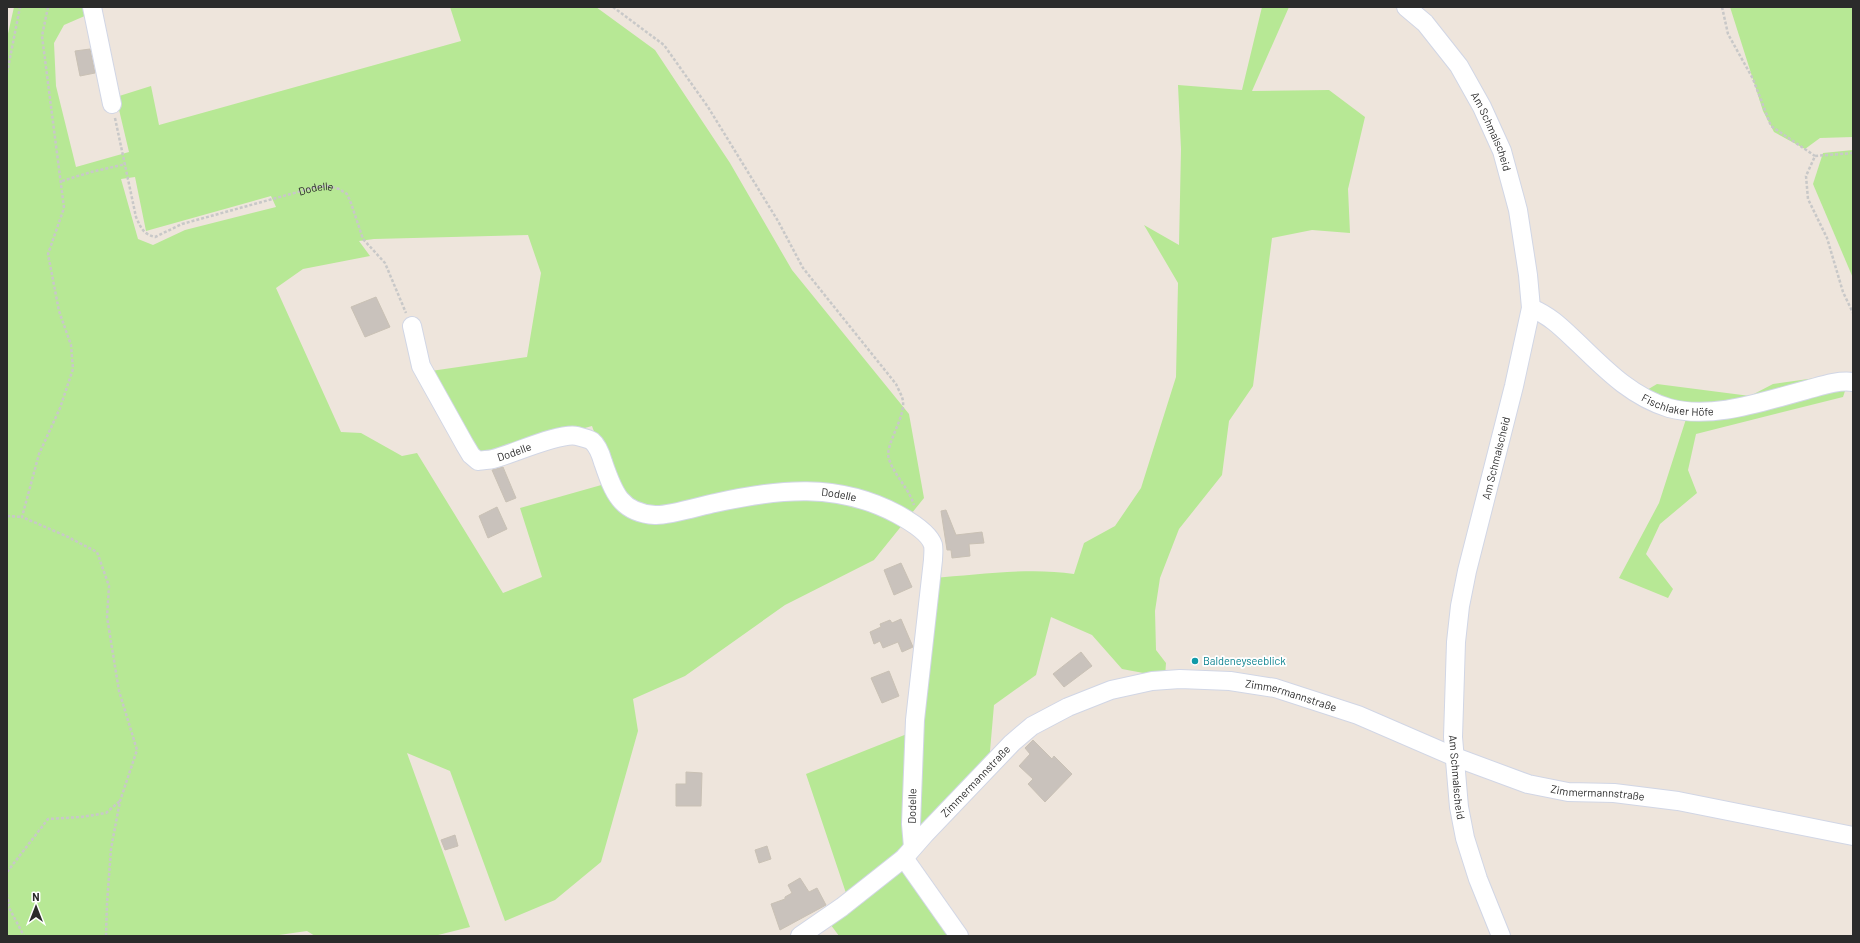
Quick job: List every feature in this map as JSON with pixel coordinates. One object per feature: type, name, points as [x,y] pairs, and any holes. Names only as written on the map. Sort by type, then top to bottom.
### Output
[{"type":"street","points":[[92,7],[112,104]]},
{"type":"street","name":"Am Schmalscheid","points":[[1406,7],[1425,23],[1459,66],[1482,107],[1502,151],[1518,210],[1528,275],[1531,308],[1513,393],[1467,571],[1460,606],[1456,642],[1453,737],[1459,807],[1465,838],[1478,879],[1501,936]]},
{"type":"street","name":"Fischlaker Höfe","points":[[1531,308],[1552,318],[1606,370],[1632,392],[1651,402],[1670,408],[1693,412],[1712,412],[1757,403],[1834,382],[1853,382]]},
{"type":"street","name":"Dodelle","points":[[412,326],[421,366],[465,445],[471,455],[478,461],[492,460],[561,437],[576,436],[592,441],[600,452],[612,488],[622,503],[637,512],[656,515],[743,497],[794,491],[820,491],[846,494],[890,510],[909,520],[921,530],[932,545],[932,560],[916,720],[909,852]]},
{"type":"street","name":"Zimmermannstraße","points":[[800,936],[842,907],[909,852],[1012,743],[1032,726],[1068,707],[1111,690],[1152,681],[1180,679],[1230,681],[1275,688],[1358,715],[1455,758],[1528,784],[1568,792],[1614,793],[1678,801],[1853,836]]},
{"type":"street","points":[[909,852],[959,936]]},
{"type":"path","points":[[7,72],[20,7]]},
{"type":"path","points":[[22,517],[39,454],[60,408],[73,369],[71,345],[59,311],[48,254],[64,208],[62,182],[42,36],[48,7]]},
{"type":"path","points":[[613,7],[664,45],[708,107],[778,221],[803,268],[896,384],[903,399],[903,414],[888,451],[888,459],[911,494],[921,530]]},
{"type":"path","points":[[1722,7],[1728,34],[1753,79],[1771,126],[1815,156],[1853,153]]},
{"type":"path","name":"Dodelle","points":[[112,104],[126,164],[136,217],[141,229],[147,235],[155,237],[182,224],[316,187],[328,186],[339,189],[346,194],[351,203],[363,239],[385,263],[412,326]]},
{"type":"path","points":[[1815,156],[1806,176],[1808,199],[1827,238],[1844,292],[1853,313]]},
{"type":"path","points":[[62,182],[92,172],[126,164]]},
{"type":"path","points":[[7,516],[22,517],[66,536],[97,552],[109,586],[107,617],[110,639],[120,691],[137,750],[120,800],[112,849],[107,903],[106,936]]},
{"type":"path","points":[[7,872],[48,819],[81,817],[106,813],[120,800]]},
{"type":"path","points":[[7,894],[9,908]]},
{"type":"path","points":[[7,904],[24,936]]},
{"type":"green space","points":[[14,7],[87,7],[87,15],[64,25],[54,43],[56,86],[76,167],[129,152],[116,97],[151,86],[159,125],[461,41],[450,7],[596,7],[655,50],[730,163],[792,270],[909,414],[924,498],[874,560],[785,605],[685,676],[633,699],[638,731],[601,862],[555,900],[505,921],[450,771],[407,753],[470,927],[434,936],[315,936],[307,931],[272,936],[7,936],[7,38]],"holes":[[[135,177],[146,231],[271,196],[276,207],[185,230],[153,245],[138,239],[121,179]],[[528,235],[541,273],[527,357],[431,371],[478,450],[489,454],[592,426],[612,482],[520,508],[542,577],[503,593],[417,453],[402,456],[361,433],[341,432],[276,288],[303,269],[370,256],[359,241],[374,239]]]},
{"type":"green space","points":[[1262,7],[1289,7],[1252,91],[1329,90],[1365,117],[1348,189],[1350,233],[1312,230],[1272,238],[1253,386],[1229,421],[1222,475],[1179,529],[1160,578],[1155,611],[1156,650],[1166,663],[1165,677],[1122,669],[1092,635],[1051,617],[1036,675],[994,705],[990,751],[995,759],[848,899],[806,774],[912,732],[932,578],[1021,571],[1074,574],[1084,543],[1115,526],[1141,488],[1176,377],[1178,283],[1144,225],[1179,245],[1181,149],[1178,85],[1242,90]]},
{"type":"green space","points":[[1730,7],[1853,7],[1853,137],[1820,138],[1805,149],[1774,132],[1763,111]]},
{"type":"green space","points":[[1853,150],[1853,278],[1813,184],[1823,153]]},
{"type":"green space","points":[[1851,373],[1843,397],[1696,434],[1688,470],[1697,493],[1660,524],[1646,554],[1673,589],[1668,598],[1619,578],[1659,503],[1686,419],[1671,417],[1630,400],[1657,384],[1750,396],[1773,384]]},
{"type":"green space","points":[[905,862],[957,936],[839,936],[828,921]]},
{"type":"building","points":[[90,49],[95,73],[80,76],[75,51]]},
{"type":"building","points":[[376,297],[390,327],[365,337],[351,307]]},
{"type":"building","points":[[503,467],[516,498],[506,502],[492,470]]},
{"type":"building","points":[[497,507],[507,529],[488,538],[479,516]]},
{"type":"building","points":[[946,510],[956,535],[982,532],[984,543],[969,544],[970,556],[952,558],[951,550],[947,550],[941,511]]},
{"type":"building","points":[[901,563],[912,587],[894,595],[884,570]]},
{"type":"building","points":[[901,619],[913,647],[902,652],[898,642],[883,648],[880,641],[874,644],[870,632],[881,627],[880,624],[890,620],[892,623]]},
{"type":"building","points":[[1081,652],[1092,666],[1064,687],[1053,674]]},
{"type":"building","points":[[889,671],[899,696],[882,703],[871,678]]},
{"type":"building","points":[[1033,740],[1052,759],[1054,756],[1072,774],[1045,802],[1028,784],[1033,779],[1019,766],[1030,754],[1025,748]]},
{"type":"building","points":[[686,772],[702,773],[701,806],[676,806],[676,784],[686,784]]},
{"type":"building","points":[[455,835],[458,846],[445,850],[441,840]]},
{"type":"building","points":[[767,846],[771,859],[759,863],[755,850]]},
{"type":"building","points":[[800,878],[809,892],[817,888],[826,905],[780,930],[771,904],[785,899],[785,897],[792,893],[788,885]]},
{"type":"place","name":"Baldeneyseeblick","points":[[1195,661]]}]
